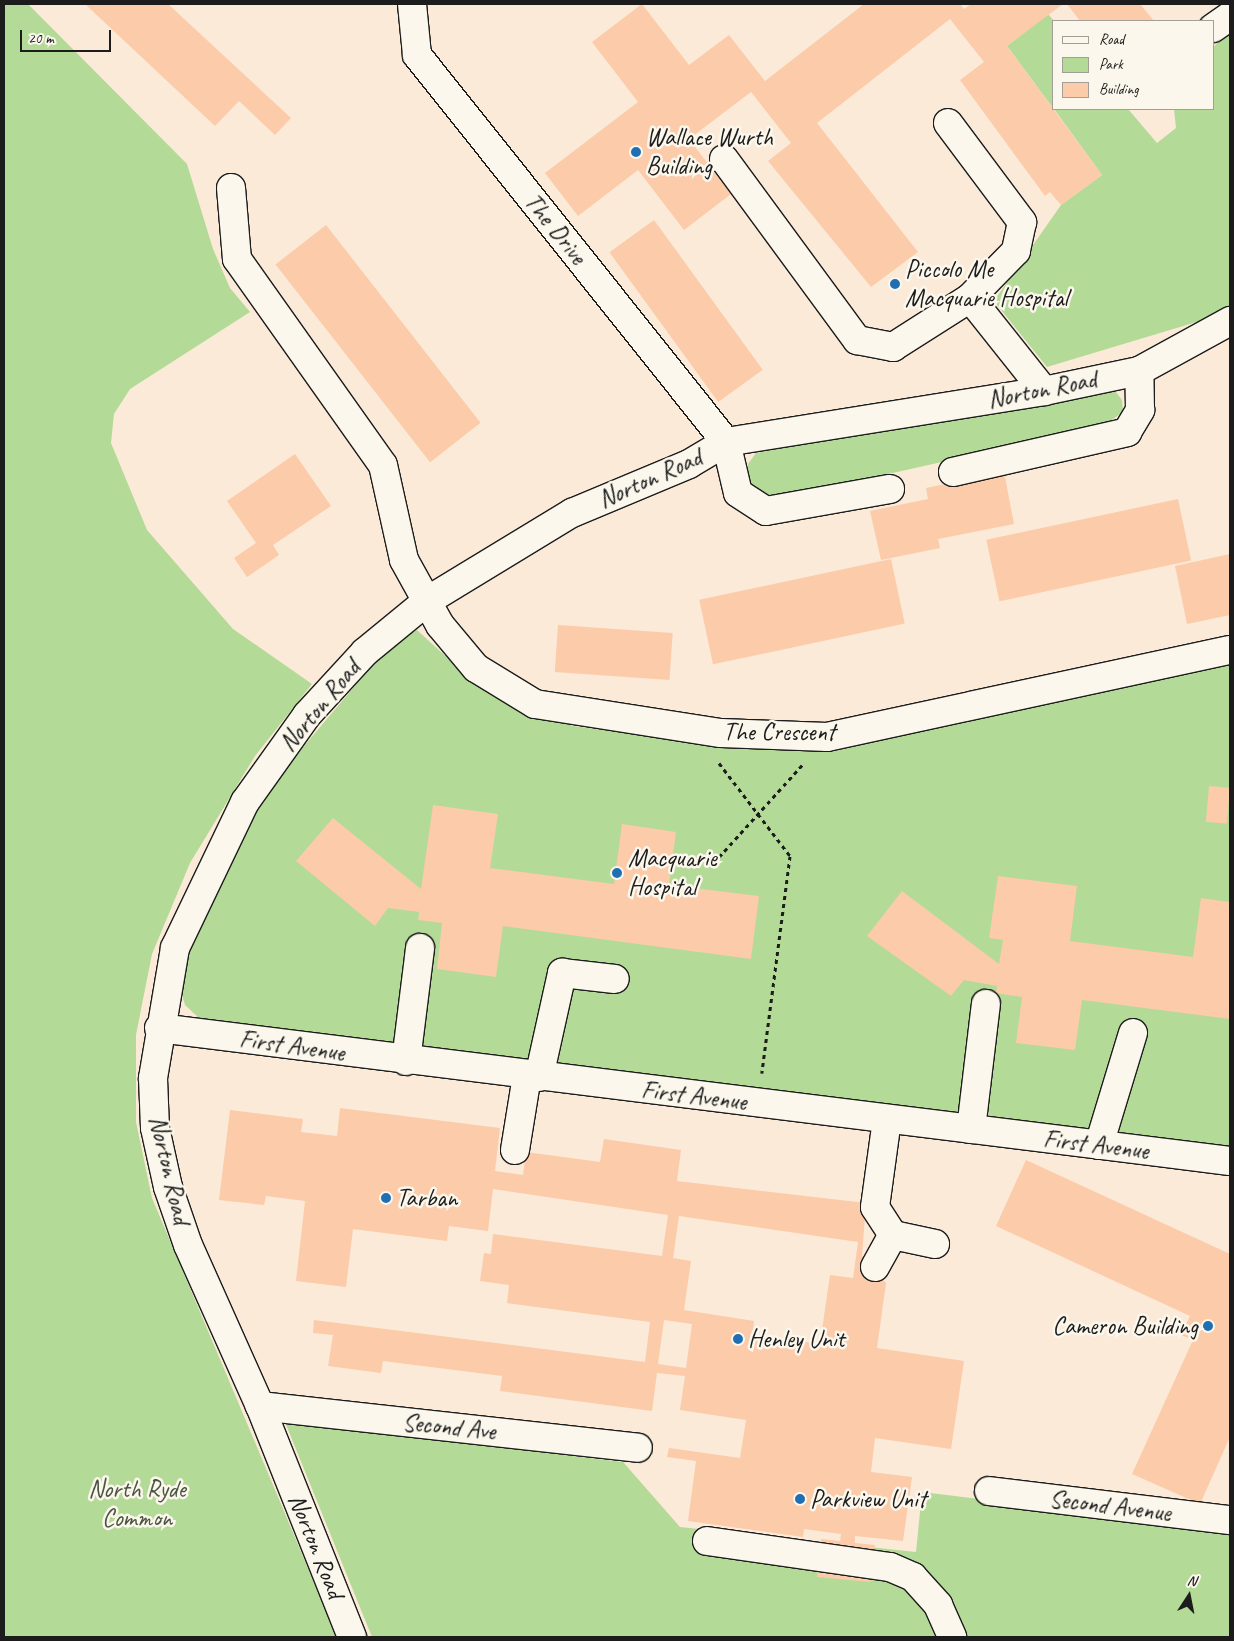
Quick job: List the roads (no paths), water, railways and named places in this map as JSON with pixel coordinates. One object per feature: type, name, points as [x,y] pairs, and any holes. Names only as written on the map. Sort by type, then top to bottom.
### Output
[{"type":"lane","name":"The Drive","points":[[412,4],[417,55],[726,442]]},
{"type":"lane","points":[[1214,27],[1230,16]]},
{"type":"lane","points":[[724,159],[857,340],[893,347],[970,298],[1016,251],[1022,222],[948,123]]},
{"type":"lane","name":"The Crescent","points":[[231,188],[237,259],[383,465],[404,560],[456,648],[514,694],[558,711],[693,729],[827,737],[1230,650]]},
{"type":"lane","points":[[970,298],[1044,391]]},
{"type":"lane","name":"Norton Road","points":[[352,1637],[260,1406],[188,1245],[168,1188],[155,1128],[153,1078],[159,1028],[175,948],[245,802],[307,715],[365,652],[427,601],[572,513],[689,464],[726,442],[1044,391],[1139,371],[1230,321]]},
{"type":"lane","points":[[954,472],[1127,432],[1140,410],[1139,371]]},
{"type":"lane","points":[[726,442],[738,493],[766,511],[890,489]]},
{"type":"lane","points":[[406,1061],[420,948]]},
{"type":"lane","points":[[515,1150],[533,1076],[562,974],[615,979]]},
{"type":"lane","points":[[971,1130],[986,1004]]},
{"type":"lane","name":"First Avenue","points":[[159,1028],[406,1061],[1230,1161]]},
{"type":"lane","points":[[1099,1145],[1133,1033]]},
{"type":"lane","points":[[887,1119],[875,1207],[893,1235],[935,1244]]},
{"type":"lane","points":[[874,1267],[893,1235]]},
{"type":"lane","name":"Second Ave","points":[[260,1406],[638,1448]]},
{"type":"lane","name":"Second Avenue","points":[[989,1491],[1230,1520]]},
{"type":"lane","points":[[707,1541],[890,1567],[913,1577],[932,1598],[952,1637]]},
{"type":"place","name":"Wallace Wurth Building","points":[[636,152]]},
{"type":"place","name":"Piccolo Me Macquarie Hospital","points":[[895,284]]},
{"type":"place","name":"Macquarie Hospital","points":[[617,873]]},
{"type":"place","name":"Tarban","points":[[386,1198]]},
{"type":"place","name":"Cameron Building","points":[[1208,1326]]},
{"type":"place","name":"Henley Unit","points":[[738,1339]]},
{"type":"place","name":"Parkview Unit","points":[[800,1499]]},
{"type":"park label","name":"North Ryde Common","points":[[137,1504]]}]
